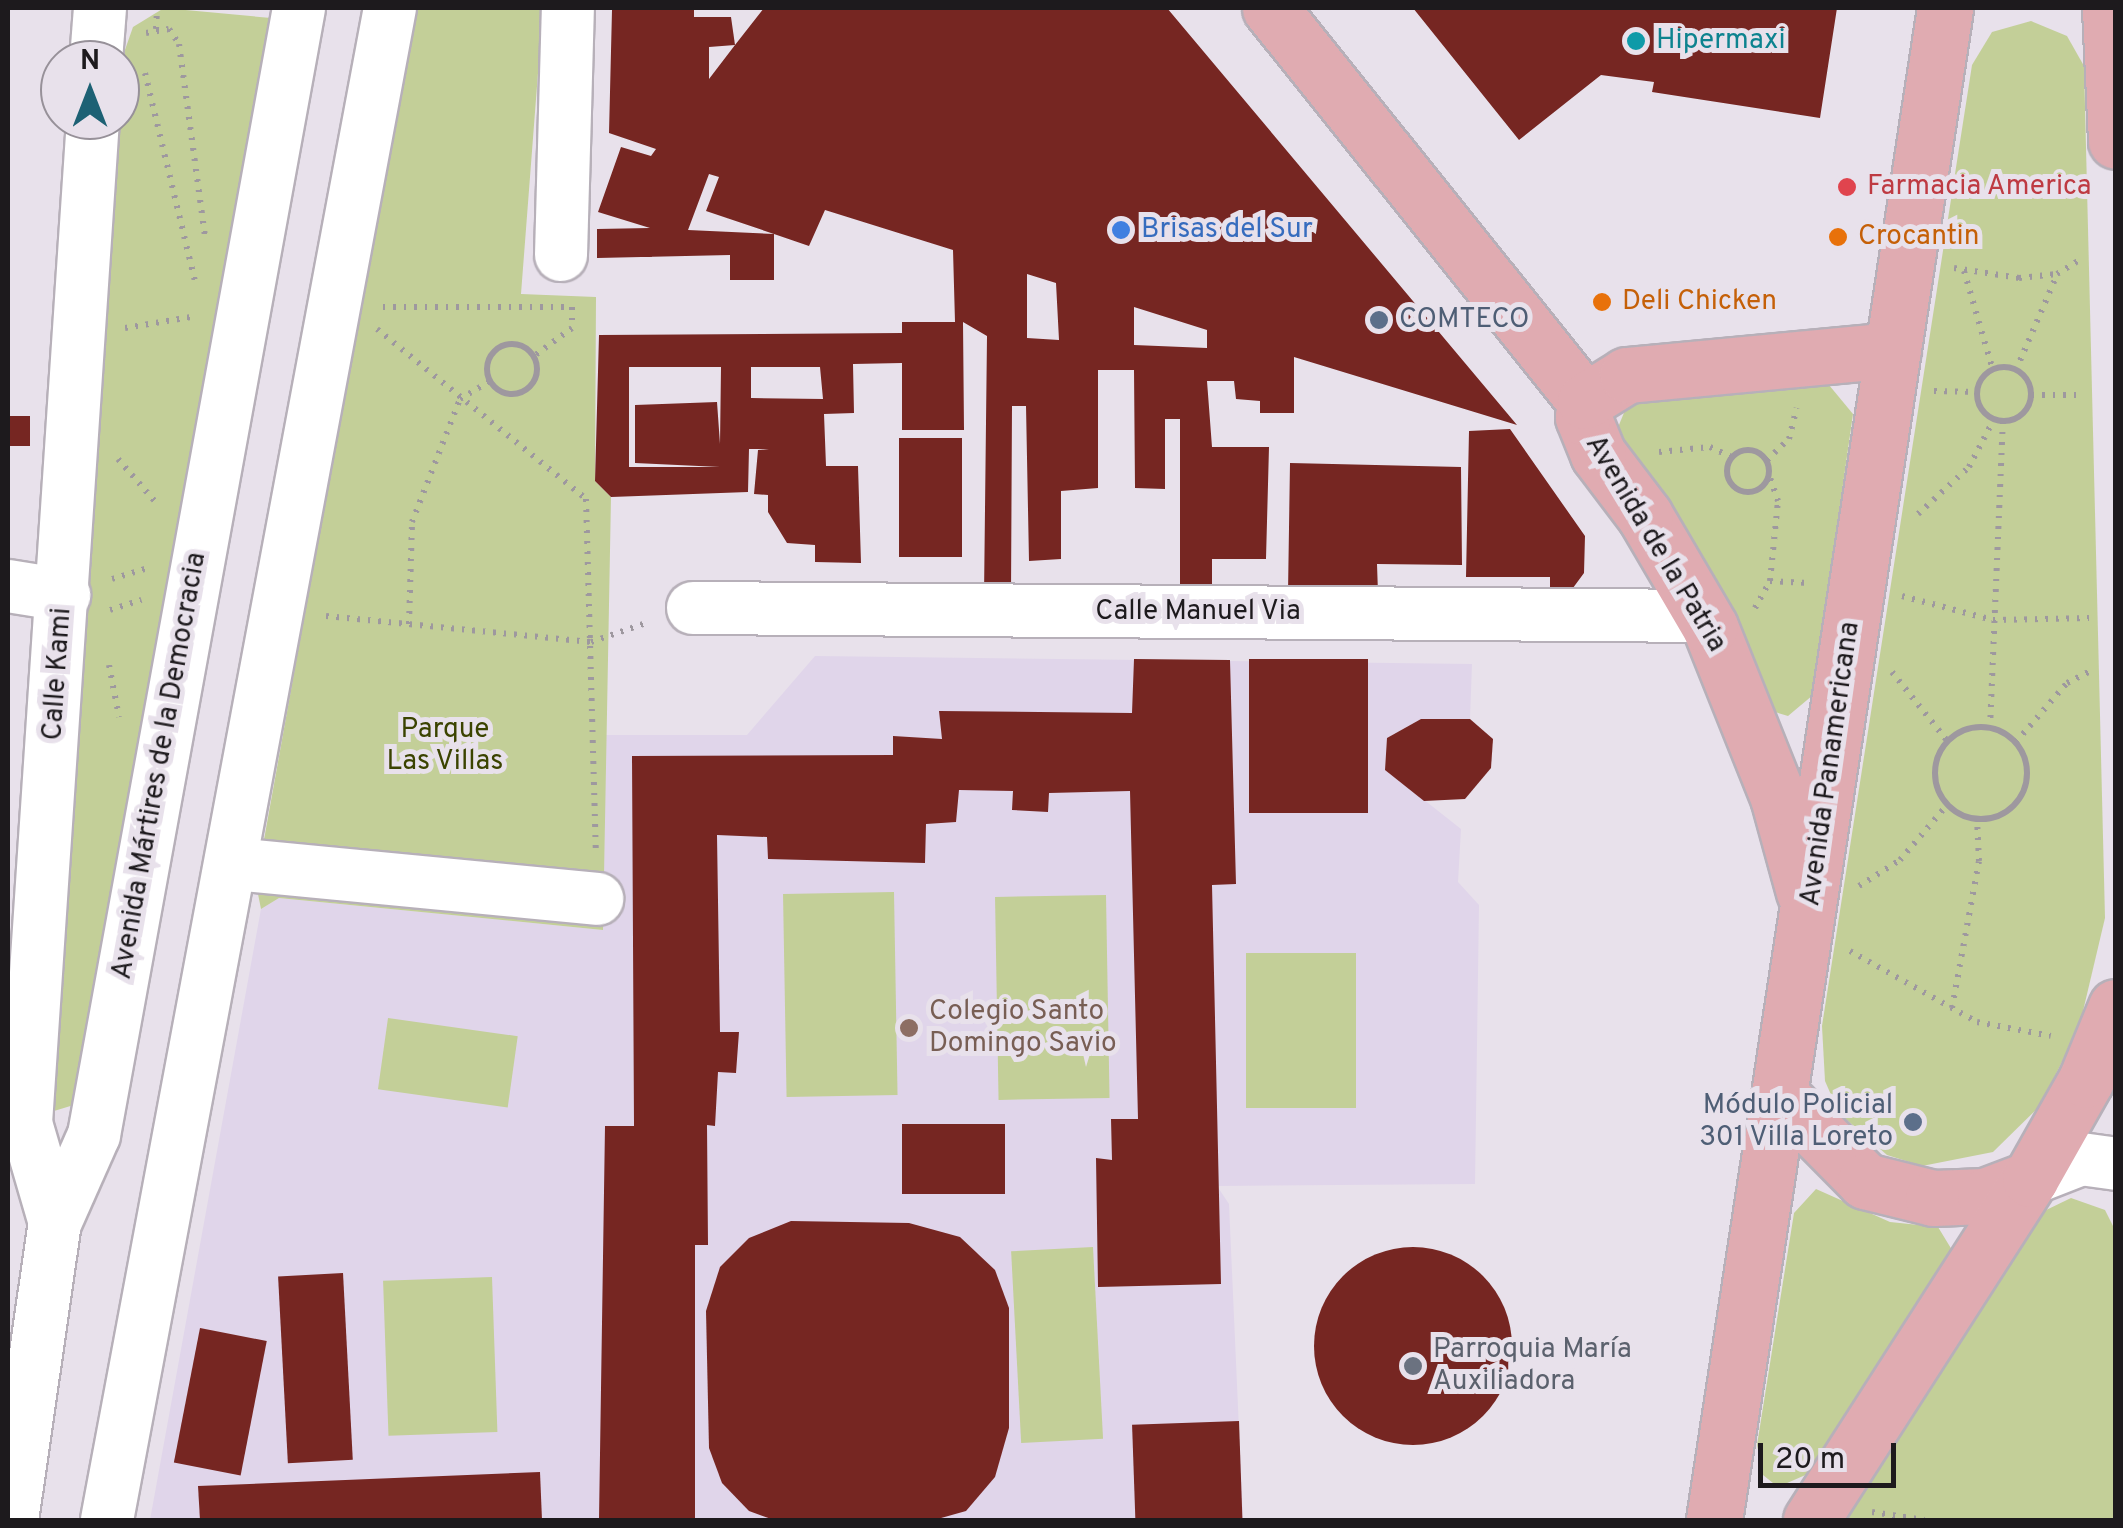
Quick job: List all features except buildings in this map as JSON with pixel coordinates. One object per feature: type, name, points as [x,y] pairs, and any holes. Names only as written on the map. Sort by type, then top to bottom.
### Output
[{"type":"main road","name":"Avenida de la Patria","points":[[1270,8],[1586,400],[1588,437],[1724,617],[1778,797],[1835,917]]},
{"type":"main road","name":"Avenida Panamericana","points":[[1714,1520],[1783,1098],[1835,917],[1893,350],[1945,8]]},
{"type":"main road","points":[[2110,8],[2116,141]]},
{"type":"main road","name":"Avenida de la Patria","points":[[1586,400],[1627,375],[1893,350]]},
{"type":"main road","points":[[1836,1516],[2086,1080],[2116,1007]]},
{"type":"main road","points":[[1783,1098],[1865,1181],[1933,1198],[1985,1196],[2030,1179]]},
{"type":"street","points":[[100,8],[117,40]]},
{"type":"street","name":"Avenida Mártires de la Democracia","points":[[12,1520],[55,1223],[94,1136],[195,568],[225,312],[298,8]]},
{"type":"street","points":[[107,1520],[235,864],[280,611],[344,302],[390,8]]},
{"type":"street","points":[[561,256],[568,8]]},
{"type":"street","name":"Calle Kami","points":[[55,1223],[16,1122],[63,610],[92,140]]},
{"type":"street","points":[[8,586],[63,610]]},
{"type":"street","name":"Calle Manuel Via","points":[[693,608],[1724,617]]},
{"type":"street","points":[[235,864],[597,899]]},
{"type":"street","points":[[16,1122],[94,1136]]},
{"type":"street","points":[[2030,1179],[2081,1159],[2116,1164]]},
{"type":"path","points":[[140,43],[156,28],[158,8]]},
{"type":"path","points":[[156,28],[168,29],[180,44],[208,254]]},
{"type":"path","points":[[79,336],[225,312],[140,92]]},
{"type":"path","points":[[1947,265],[1964,271],[2057,274],[2078,261]]},
{"type":"path","points":[[1964,271],[1992,370]]},
{"type":"path","points":[[2016,370],[2057,274]]},
{"type":"path","points":[[344,302],[572,307],[572,328],[534,356]]},
{"type":"path","points":[[344,302],[586,499],[597,899]]},
{"type":"path","points":[[490,381],[494,350],[516,344],[534,356]]},
{"type":"path","points":[[490,381],[519,393],[536,378],[534,356]]},
{"type":"path","points":[[1992,370],[2016,370]]},
{"type":"path","points":[[1977,392],[1992,370]]},
{"type":"path","points":[[2016,370],[2032,395]]},
{"type":"path","points":[[409,624],[412,522],[460,399],[490,381]]},
{"type":"path","points":[[1928,391],[1977,392]]},
{"type":"path","points":[[1977,392],[1998,420],[1998,620],[1990,728]]},
{"type":"path","points":[[2032,395],[2081,394]]},
{"type":"path","points":[[1909,514],[1919,514],[1969,467],[1998,420],[2020,416],[2032,395]]},
{"type":"path","points":[[1767,460],[1789,439],[1799,403]]},
{"type":"path","points":[[75,408],[195,568]]},
{"type":"path","points":[[1648,454],[1710,447],[1730,457],[1749,449],[1767,460]]},
{"type":"path","points":[[1730,457],[1727,476],[1741,491],[1756,490],[1769,475]]},
{"type":"path","points":[[1767,460],[1769,475],[1778,488],[1770,580]]},
{"type":"path","points":[[63,610],[195,568]]},
{"type":"path","points":[[63,610],[195,568]]},
{"type":"path","points":[[1724,617],[1770,580],[1820,584]]},
{"type":"path","points":[[1897,594],[1924,608],[1998,620],[2089,618]]},
{"type":"path","points":[[280,611],[591,642],[693,608]]},
{"type":"path","points":[[1884,670],[1948,742]]},
{"type":"path","points":[[2016,742],[2067,682],[2092,670]]},
{"type":"path","points":[[1990,728],[2016,742],[2028,770],[2020,798],[1997,817],[1977,819],[1948,804],[1935,769],[1948,742],[1990,728]]},
{"type":"path","points":[[1948,804],[1900,860],[1835,917],[1952,1008],[1977,1022],[2034,1028],[2062,1040]]},
{"type":"path","points":[[1952,1008],[1979,861],[1977,819]]},
{"type":"path","points":[[1836,1516],[1924,1520]]},
{"type":"shaded area","name":"Colegio Santo Domingo Savio","points":[[815,656],[1472,664],[1470,719],[1421,719],[1387,738],[1385,769],[1461,829],[1458,882],[1479,905],[1475,1184],[1217,1186],[1229,1204],[1243,1520],[150,1520],[261,909],[279,898],[603,930],[606,735],[747,735]]},
{"type":"green space","points":[[164,8],[271,18],[77,1104],[54,1111],[47,1100],[115,140],[140,140],[140,40],[128,40],[133,27]]},
{"type":"green space","name":"Parque Las Villas","points":[[414,8],[543,8],[521,294],[596,297],[595,481],[611,497],[603,930],[279,898],[261,909],[256,884]]},
{"type":"green space","points":[[2031,21],[2067,36],[2084,66],[2105,918],[2079,1028],[2040,1106],[1993,1152],[1922,1166],[1887,1155],[1839,1113],[1825,1081],[1822,1026],[1972,65],[1992,32]]},
{"type":"green space","points":[[1824,379],[1853,414],[1813,695],[1788,716],[1772,711],[1614,437],[1628,403],[1650,395]]},
{"type":"green space","points":[[894,892],[898,1095],[787,1097],[783,894]]},
{"type":"green space","points":[[1106,895],[1110,1098],[999,1100],[995,897]]},
{"type":"green space","points":[[1246,953],[1356,953],[1356,1108],[1246,1108]]},
{"type":"green space","points":[[388,1018],[518,1036],[508,1108],[378,1089]]},
{"type":"green space","points":[[1816,1189],[1890,1222],[1938,1227],[1952,1250],[1810,1473],[1778,1487],[1763,1475],[1757,1445],[1794,1213]]},
{"type":"green space","points":[[2071,1198],[2105,1210],[2116,1232],[2115,1520],[1846,1520],[2042,1212]]},
{"type":"green space","points":[[1093,1247],[1103,1439],[1021,1443],[1011,1251]]},
{"type":"green space","points":[[492,1277],[497,1432],[388,1436],[383,1281]]},
{"type":"place","name":"Hipermaxi","points":[[1636,41]]},
{"type":"place","name":"Farmacia America","points":[[1847,187]]},
{"type":"place","name":"Brisas del Sur","points":[[1121,230]]},
{"type":"place","name":"Crocantin","points":[[1838,237]]},
{"type":"place","name":"Deli Chicken","points":[[1602,302]]},
{"type":"place","name":"COMTECO","points":[[1379,320]]},
{"type":"place","name":"Colegio Santo Domingo Savio","points":[[909,1028]]},
{"type":"place","name":"Módulo Policial 301 Villa Loreto","points":[[1913,1122]]},
{"type":"place","name":"Parroquia María Auxiliadora","points":[[1413,1366]]}]
